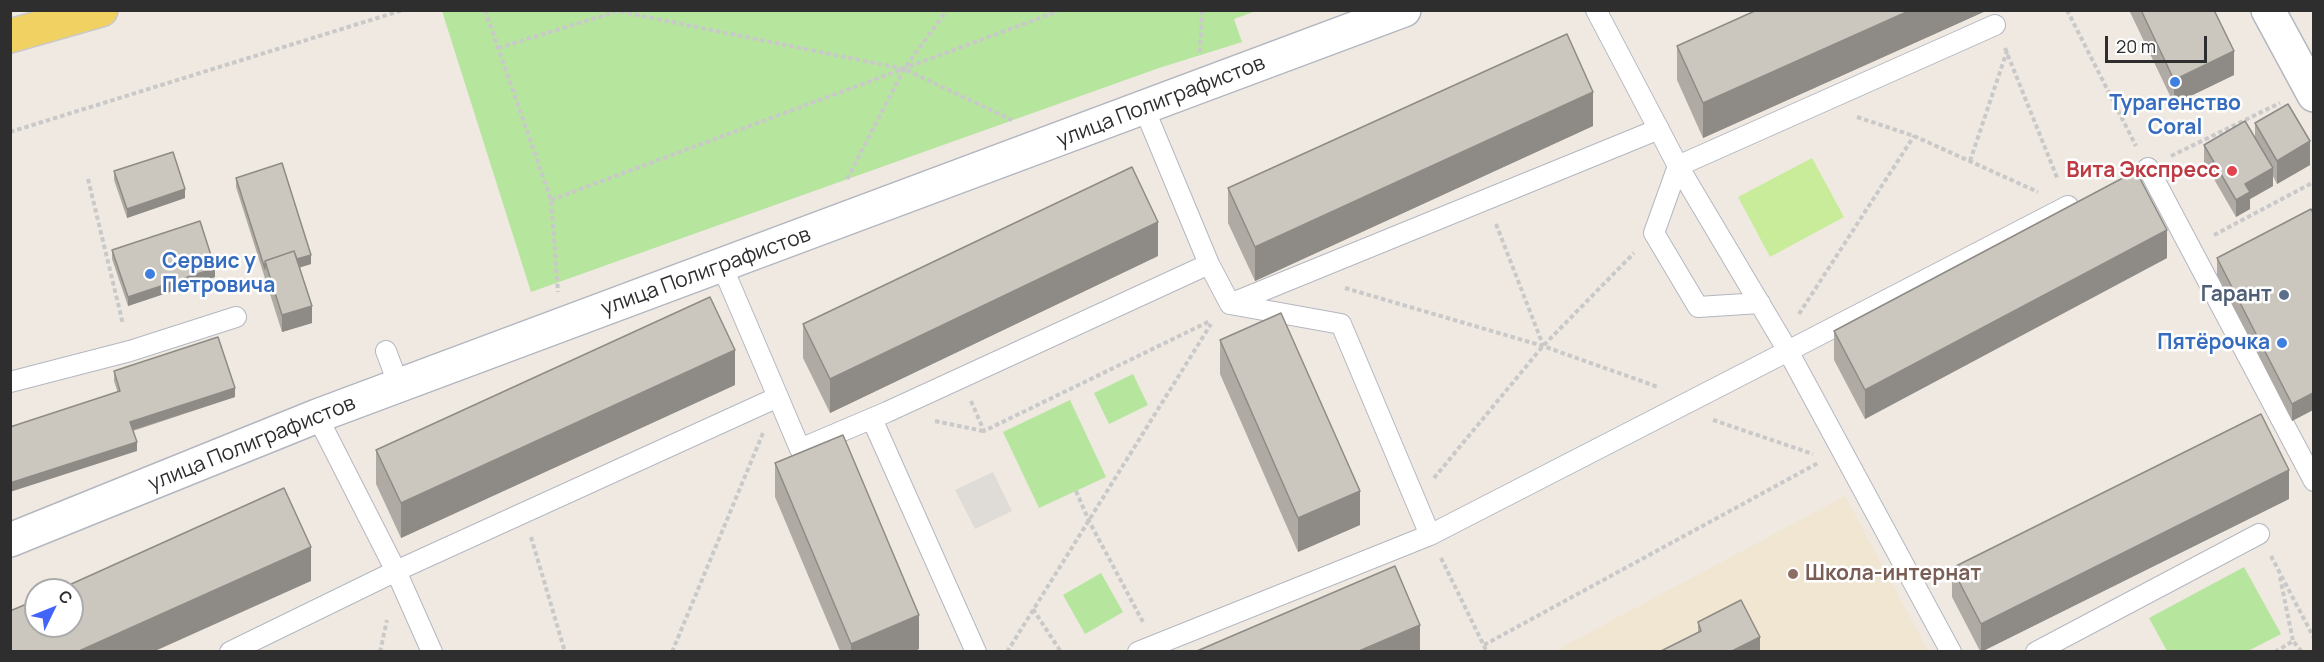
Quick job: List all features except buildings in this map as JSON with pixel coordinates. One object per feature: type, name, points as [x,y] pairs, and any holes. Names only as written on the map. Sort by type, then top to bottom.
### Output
[{"type":"main road","points":[[10,36],[101,10]]},
{"type":"street","name":"улица Полиграфистов","points":[[10,540],[317,416],[722,267],[1404,10]]},
{"type":"street","points":[[2268,10],[2312,92]]},
{"type":"lane","points":[[1596,10],[1678,166],[1785,345],[1834,454],[1951,651]]},
{"type":"lane","points":[[1760,303],[1698,307],[1654,233],[1678,166],[1995,25]]},
{"type":"lane","points":[[1144,108],[1209,264],[1230,304]]},
{"type":"lane","points":[[1230,304],[1659,129]]},
{"type":"lane","points":[[2148,168],[2313,481]]},
{"type":"lane","points":[[1146,648],[1430,536],[1686,404],[1785,345],[2068,206]]},
{"type":"lane","points":[[722,267],[800,449],[961,379],[1209,264]]},
{"type":"lane","points":[[1230,304],[1341,324],[1430,536]]},
{"type":"lane","points":[[10,382],[130,351],[236,317]]},
{"type":"lane","points":[[386,351],[399,386]]},
{"type":"lane","points":[[230,651],[396,572],[778,397]]},
{"type":"lane","points":[[317,416],[396,572],[432,651]]},
{"type":"lane","points":[[872,419],[975,651]]},
{"type":"lane","points":[[2036,651],[2259,534]]},
{"type":"path","points":[[10,132],[403,10]]},
{"type":"path","points":[[484,10],[551,200],[560,327]]},
{"type":"path","points":[[847,179],[904,69],[947,10]]},
{"type":"path","points":[[551,200],[1061,10]]},
{"type":"path","points":[[2067,10],[2148,168],[2312,92]]},
{"type":"path","points":[[498,48],[616,11],[904,69],[1057,141]]},
{"type":"path","points":[[1995,25],[2068,206]]},
{"type":"path","points":[[1970,161],[2007,51]]},
{"type":"path","points":[[1818,104],[1914,136],[2068,206]]},
{"type":"path","points":[[1785,345],[1914,136]]},
{"type":"path","points":[[88,179],[130,351]]},
{"type":"path","points":[[2209,238],[2313,182]]},
{"type":"path","points":[[1486,199],[1543,346]]},
{"type":"path","points":[[1415,500],[1543,346],[1654,233]]},
{"type":"path","points":[[1301,275],[1543,346],[1686,404],[1834,454]]},
{"type":"path","points":[[961,379],[984,431],[1213,320],[1006,651]]},
{"type":"path","points":[[672,651],[778,397]]},
{"type":"path","points":[[1484,645],[1834,454]]},
{"type":"path","points":[[1076,491],[1146,648]]},
{"type":"path","points":[[524,513],[566,651]]},
{"type":"path","points":[[2259,534],[2313,638]]},
{"type":"path","points":[[1430,536],[1487,651]]},
{"type":"path","points":[[2278,570],[2293,641],[2302,651]]},
{"type":"path","points":[[1033,609],[1061,651]]},
{"type":"path","points":[[2275,651],[2293,641]]},
{"type":"shaded area","points":[[993,472],[1012,511],[975,529],[955,490]]},
{"type":"shaded area","name":"Школа-интернат","points":[[1845,496],[1928,651],[1553,652]]},
{"type":"green space","points":[[442,10],[1256,11],[1234,19],[1242,42],[1159,68],[531,292]]},
{"type":"green space","points":[[1812,158],[1844,217],[1770,257],[1738,197]]},
{"type":"green space","points":[[1133,374],[1148,405],[1109,424],[1094,393]]},
{"type":"green space","points":[[1070,400],[1106,477],[1039,508],[1003,432]]},
{"type":"green space","points":[[2244,567],[2281,634],[2248,651],[2167,651],[2149,618]]},
{"type":"green space","points":[[1101,573],[1123,612],[1085,634],[1063,595]]},
{"type":"place","name":"Турагенство Coral","points":[[2175,82]]},
{"type":"place","name":"Вита Экспресс","points":[[2232,171]]},
{"type":"place","name":"Сервис у Петровича","points":[[150,274]]},
{"type":"place","name":"Гарант","points":[[2284,295]]},
{"type":"place","name":"Пятёрочка","points":[[2282,343]]},
{"type":"place","name":"Школа-интернат","points":[[1793,574]]}]
